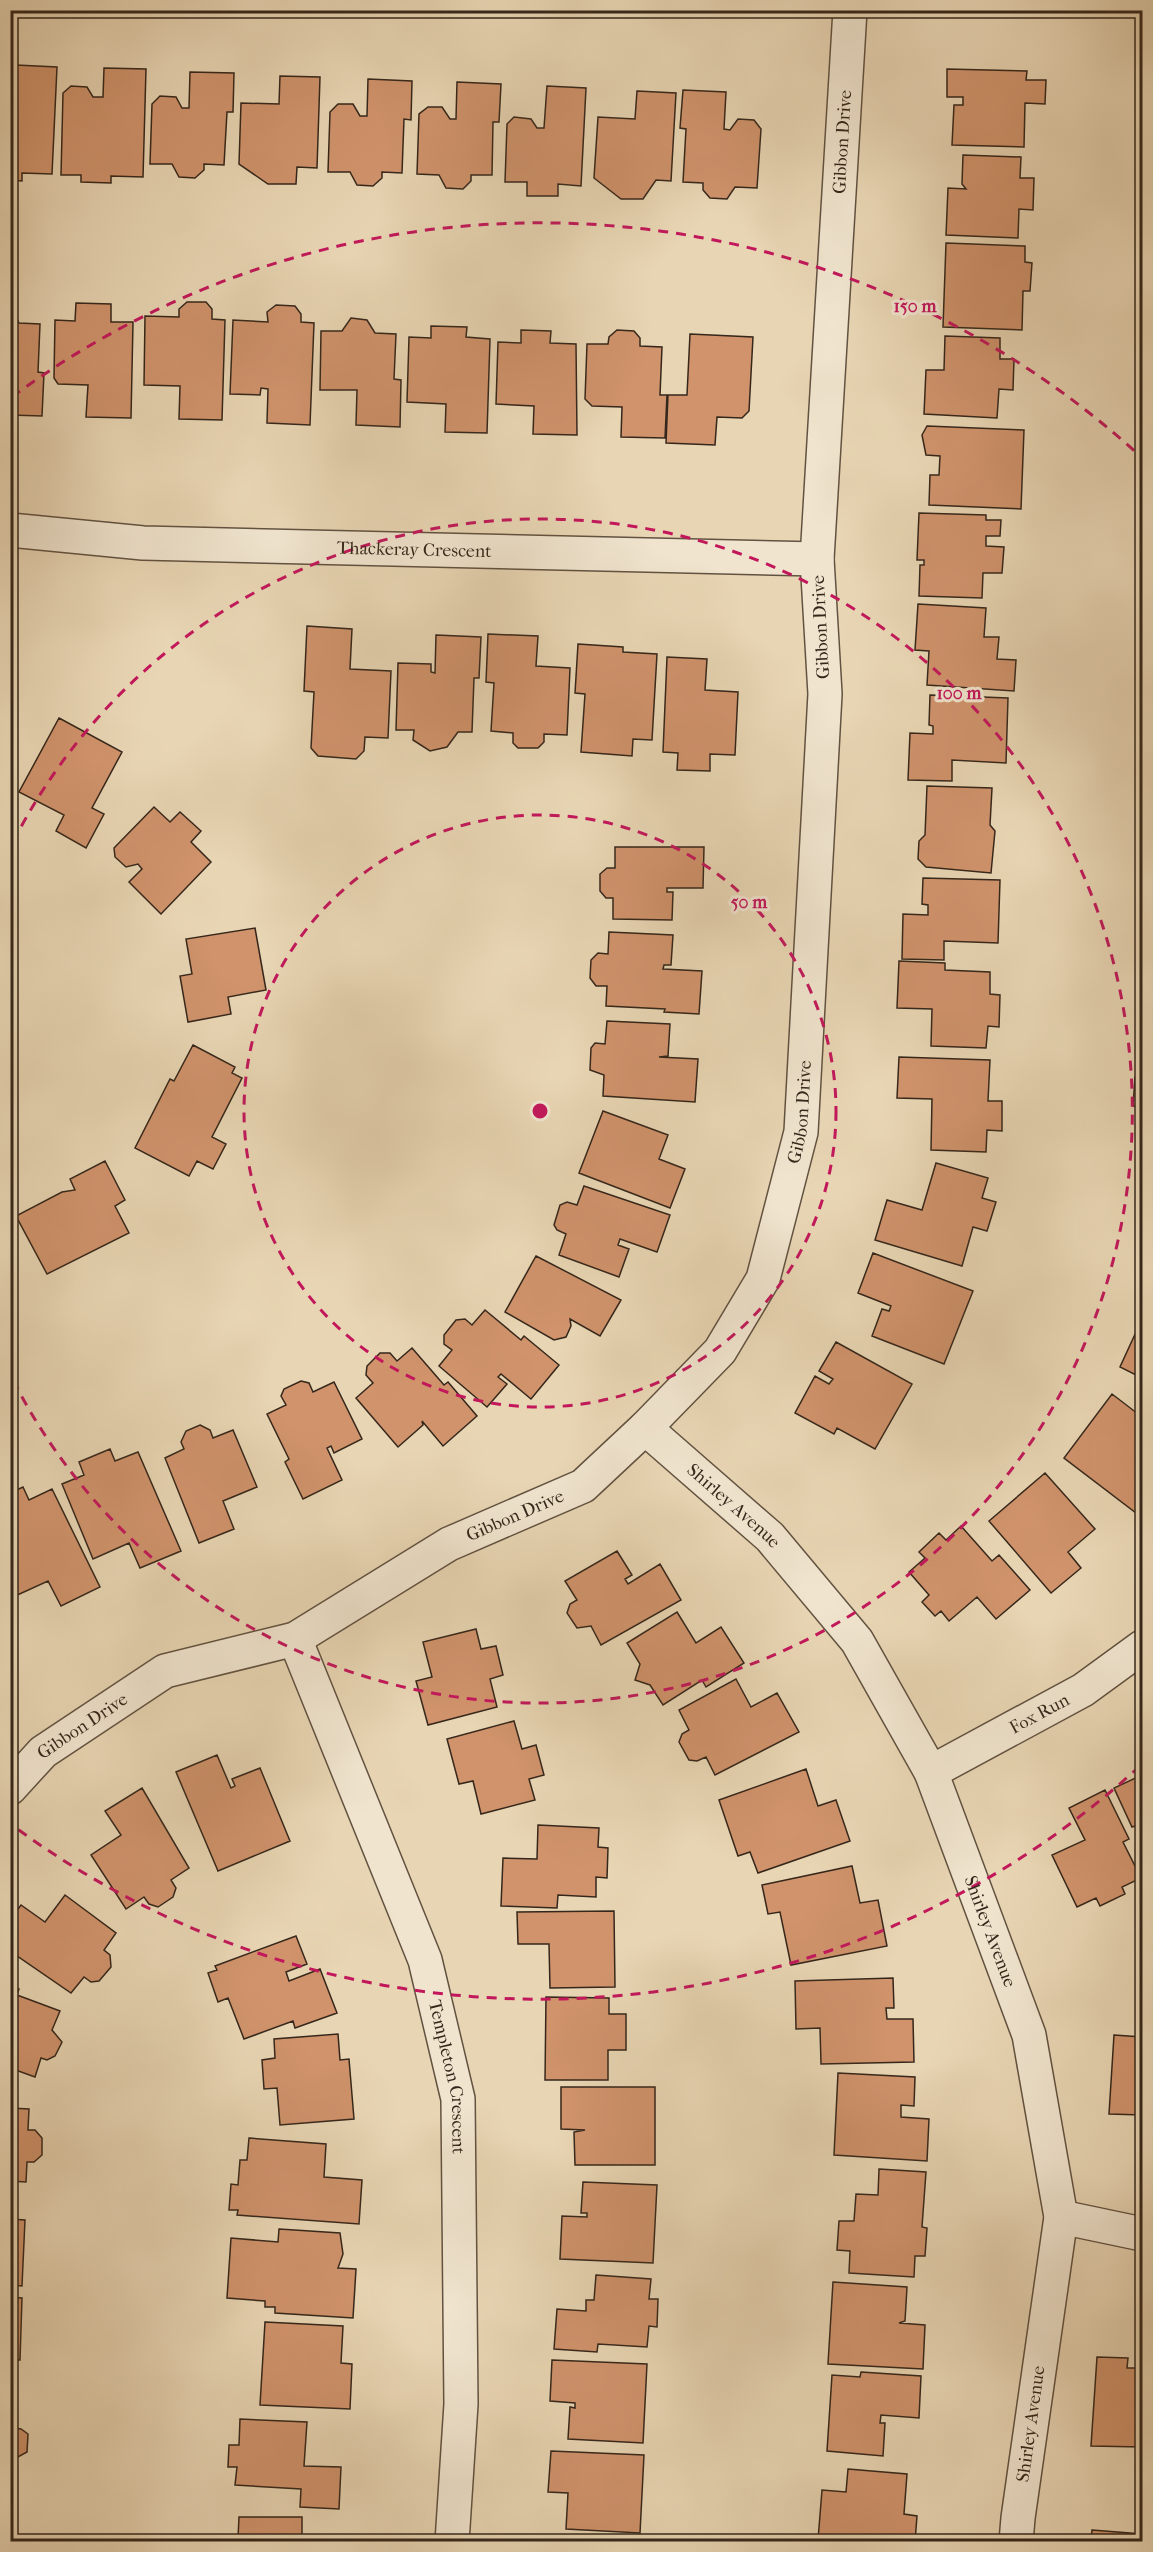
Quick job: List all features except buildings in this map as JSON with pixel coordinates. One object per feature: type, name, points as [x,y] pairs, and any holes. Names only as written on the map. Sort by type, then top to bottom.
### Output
[{"type":"street","name":"Gibbon Drive","points":[[10,1788],[43,1752],[165,1671],[295,1639],[449,1544],[583,1486],[645,1428],[720,1350],[763,1279],[801,1132],[825,694],[817,559],[850,10]]},
{"type":"street","name":"Thackeray Crescent","points":[[10,530],[142,543],[817,559]]},
{"type":"street","name":"Shirley Avenue","points":[[645,1428],[770,1537],[857,1641],[931,1772],[1029,2035],[1062,2217],[1016,2541]]},
{"type":"street","name":"Templeton Crescent","points":[[295,1639],[424,1960],[458,2099],[461,2404],[452,2541]]},
{"type":"street","name":"Fox Run","points":[[931,1772],[1083,1690],[1143,1647]]},
{"type":"street","points":[[1062,2217],[1143,2234]]}]
